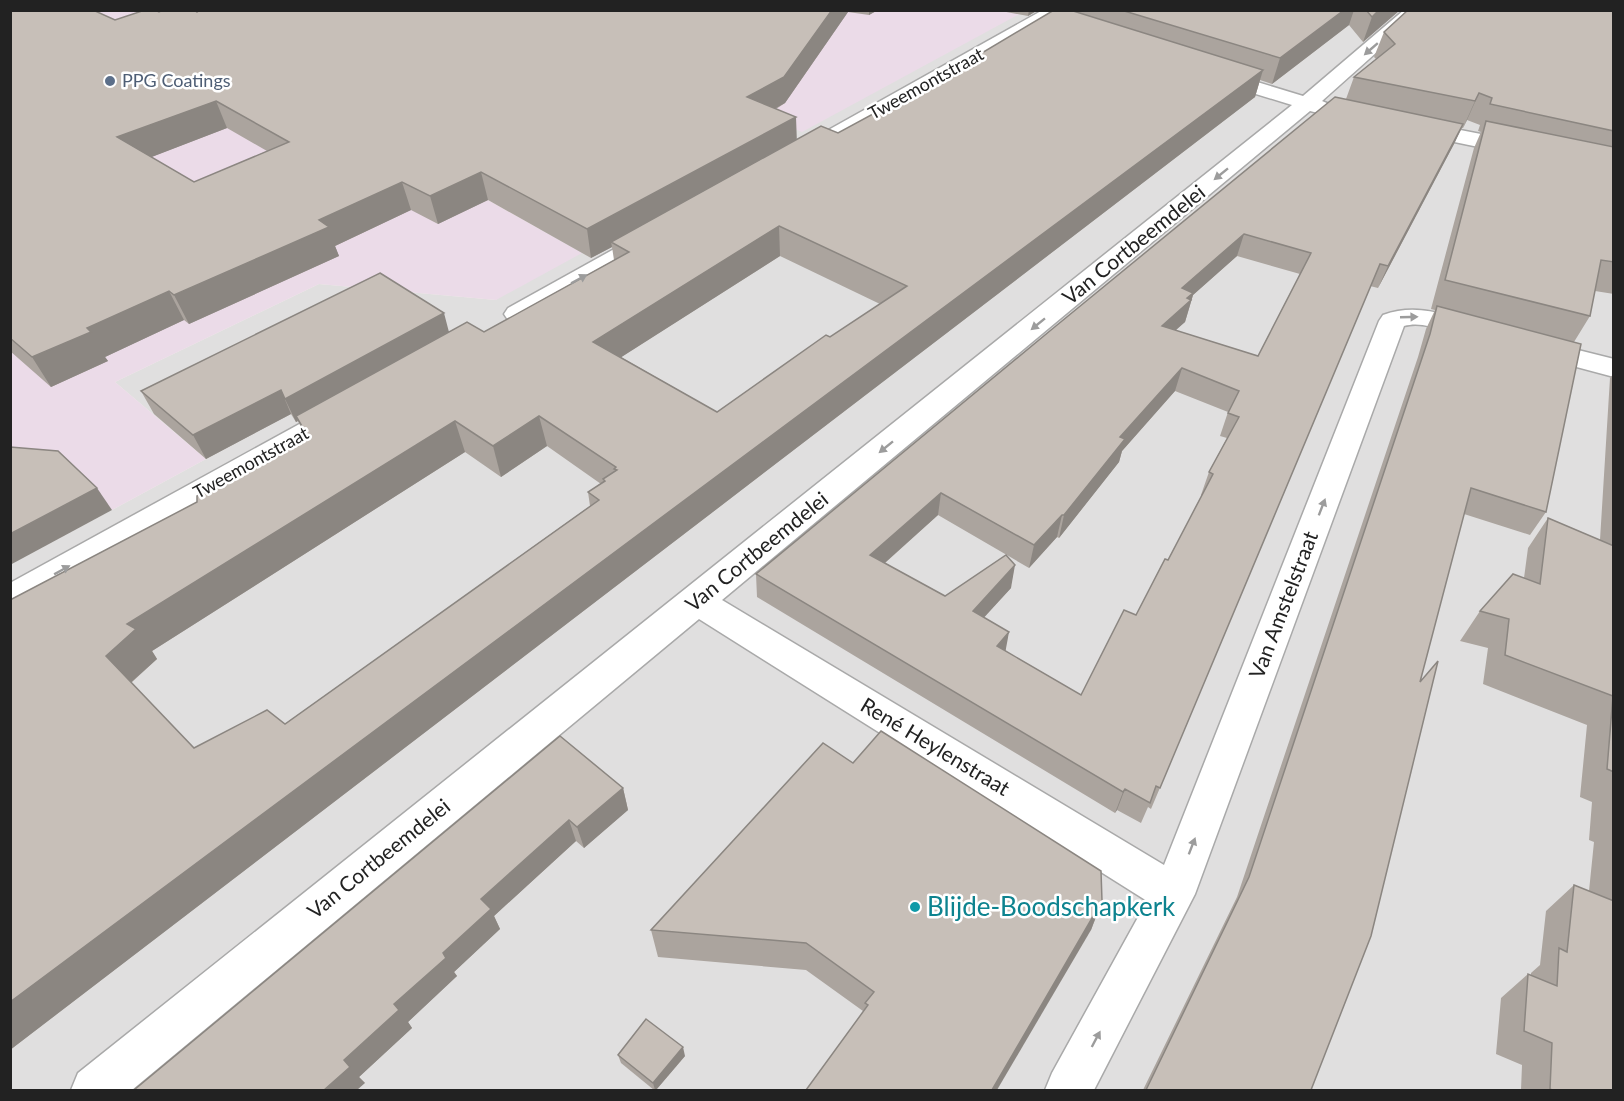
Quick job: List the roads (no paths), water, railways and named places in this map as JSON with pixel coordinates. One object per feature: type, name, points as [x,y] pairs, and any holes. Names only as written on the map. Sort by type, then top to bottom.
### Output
[{"type":"street","name":"Van Cortbeemdelei","points":[[95,1090],[1306,104],[1415,10]]},
{"type":"street","name":"Tweemontstraat","points":[[814,147],[1053,19]]},
{"type":"street","points":[[1198,70],[1306,104],[1341,111]]},
{"type":"street","points":[[1397,123],[1545,154]]},
{"type":"street","points":[[496,326],[671,228]]},
{"type":"street","name":"Van Amstelstraat","points":[[1069,1090],[1174,894],[1392,321],[1401,316],[1417,316],[1614,368]]},
{"type":"street","name":"Tweemontstraat","points":[[10,599],[362,402]]},
{"type":"street","name":"René Heylenstraat","points":[[697,601],[1174,894]]},
{"type":"place","name":"PPG Coatings","points":[[110,81]]},
{"type":"place","name":"Blijde-Boodschapkerk","points":[[915,907]]}]
